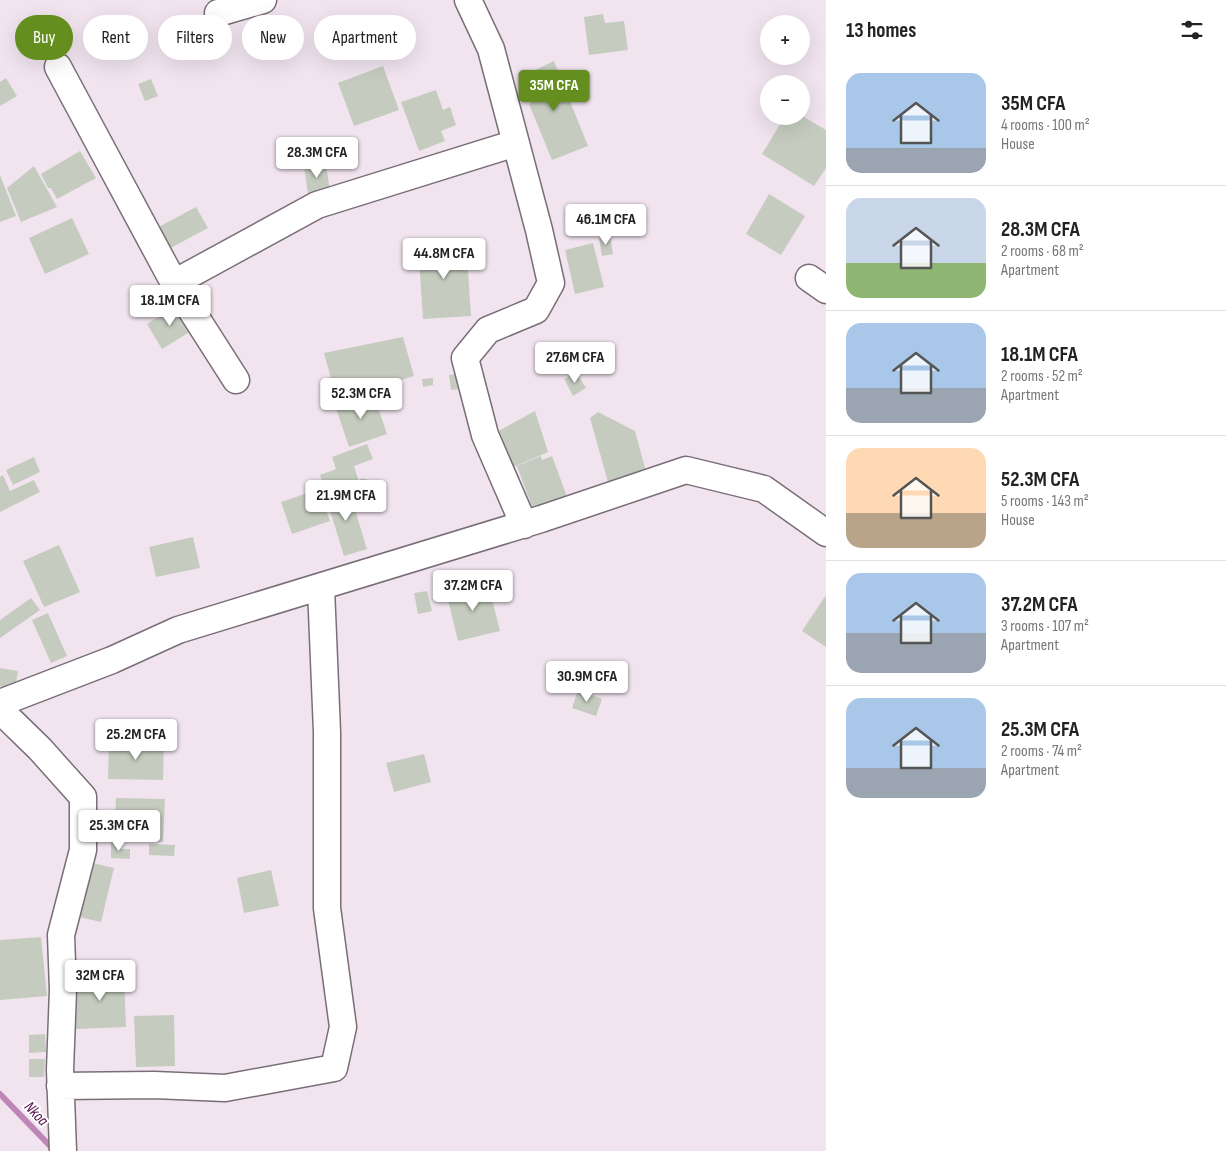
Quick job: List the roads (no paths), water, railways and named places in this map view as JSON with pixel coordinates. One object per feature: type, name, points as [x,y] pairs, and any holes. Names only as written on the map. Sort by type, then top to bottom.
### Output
[{"type":"street","points":[[218,13],[264,0]]},
{"type":"street","points":[[468,0],[491,49],[539,230],[551,283],[536,310],[488,330],[465,358],[485,435],[524,525]]},
{"type":"street","points":[[58,67],[174,283],[236,380]]},
{"type":"street","points":[[174,283],[317,205],[516,143]]},
{"type":"street","points":[[0,703],[112,660],[178,630],[524,525],[686,470],[764,488],[826,533]]},
{"type":"street","points":[[60,1086],[154,1085],[225,1088],[334,1068],[343,1027],[328,908],[327,732],[321,588]]},
{"type":"street","points":[[0,710],[40,749],[83,797],[84,850],[61,936],[63,990],[60,1086],[63,1151]]},
{"type":"waterway","name":"Nkoa","points":[[0,1094],[55,1151]]}]
